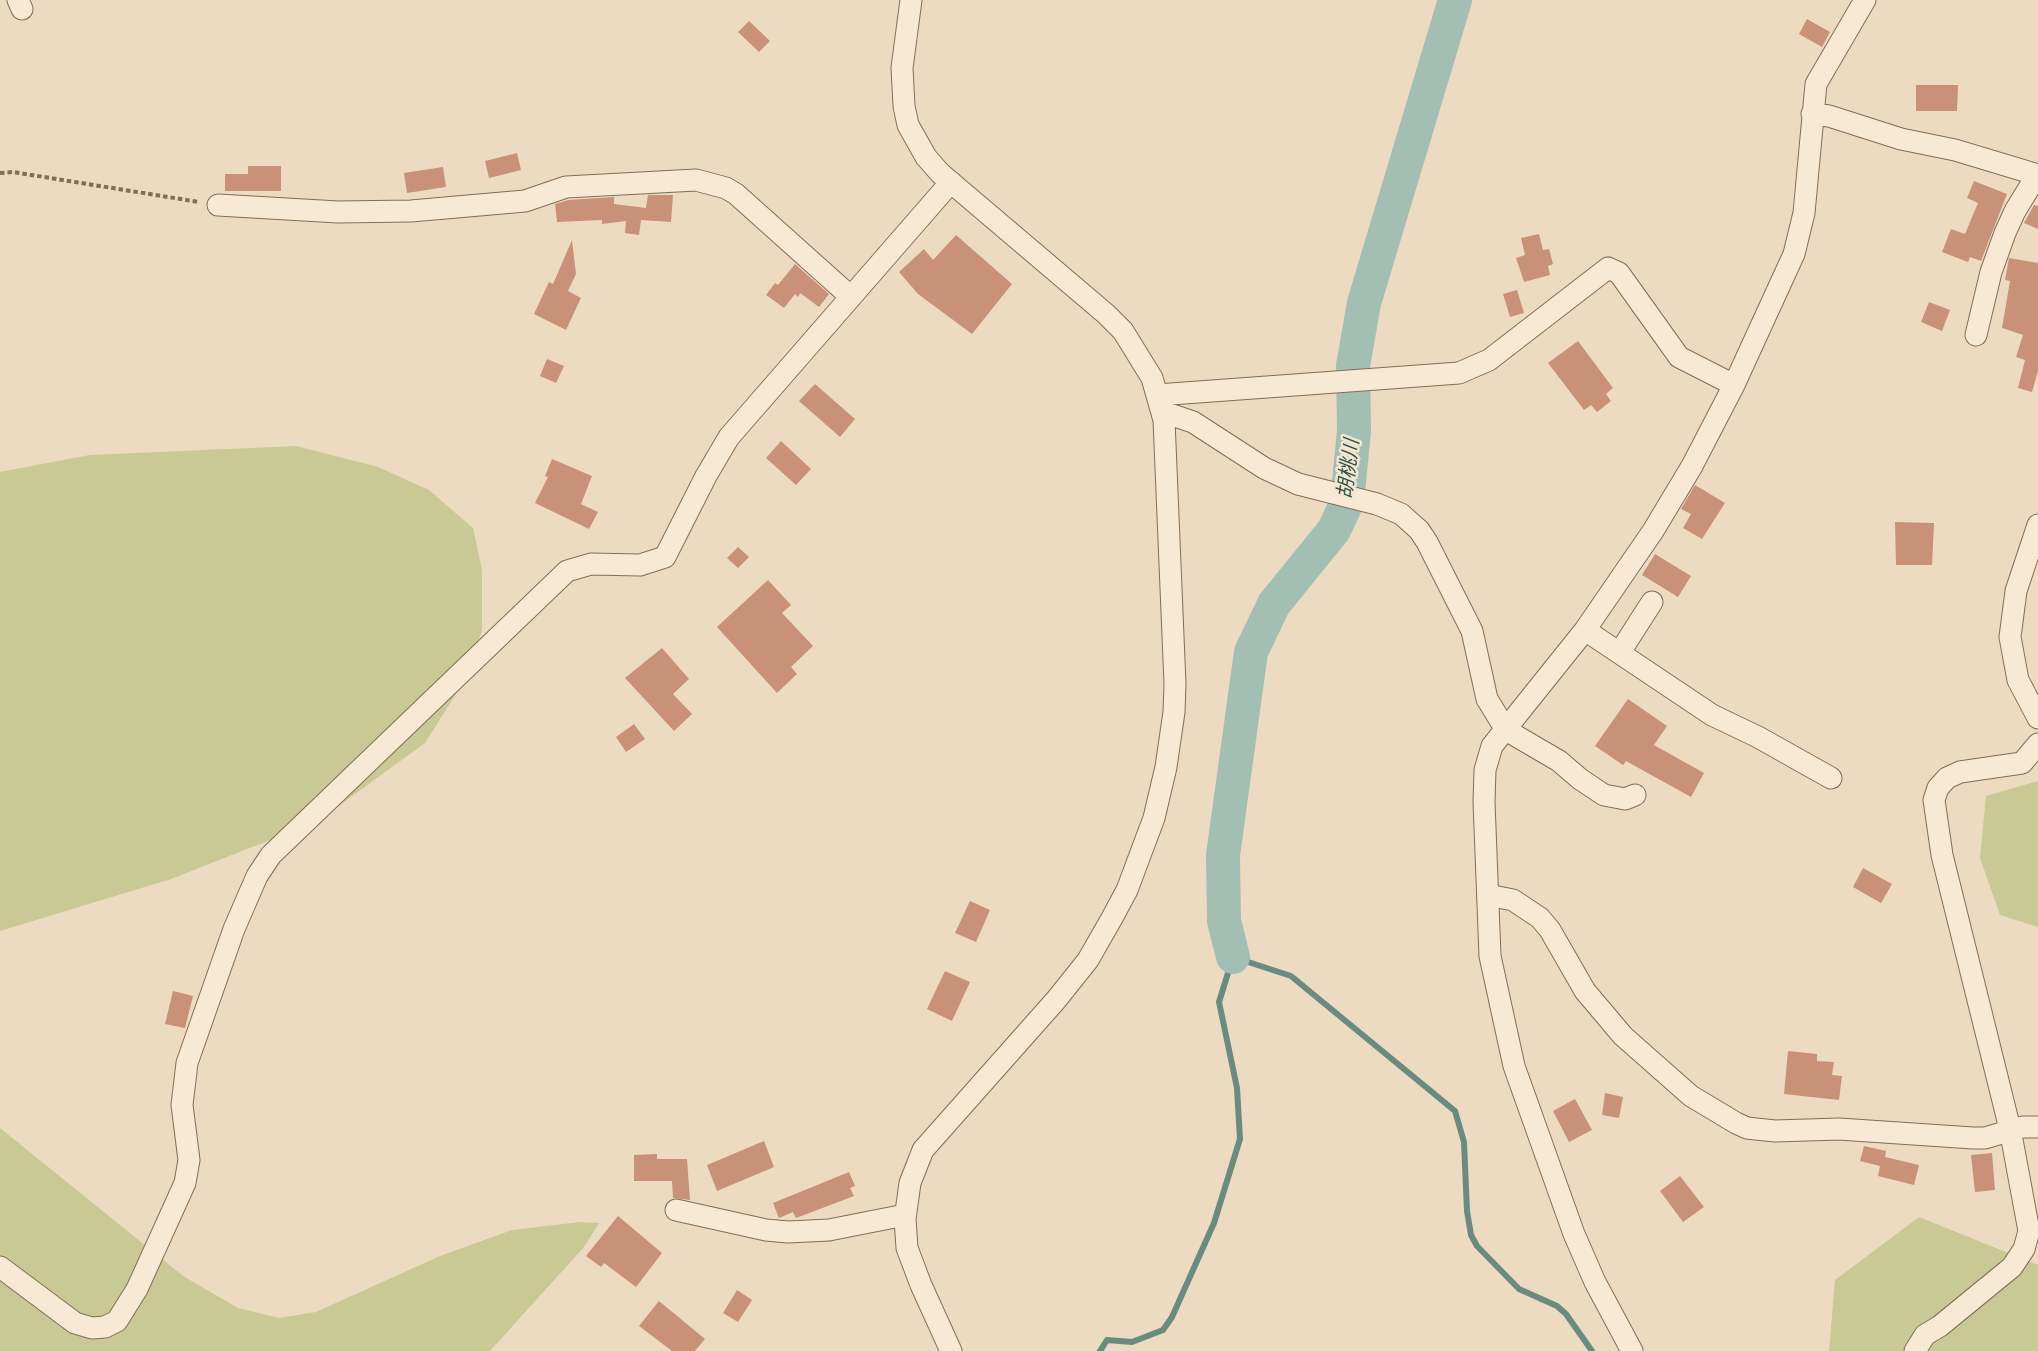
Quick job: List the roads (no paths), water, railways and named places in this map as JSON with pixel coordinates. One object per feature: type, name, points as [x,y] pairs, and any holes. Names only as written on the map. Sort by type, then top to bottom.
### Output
[{"type":"street","points":[[911,0],[902,68],[908,125],[926,158],[1123,331],[1142,359],[1157,395],[1163,416],[1174,712],[1160,795],[1147,840],[1127,890],[1088,960],[1037,1023],[923,1150],[910,1183],[905,1215],[905,1237],[910,1258],[951,1351]]},
{"type":"street","points":[[1632,1351],[1595,1282],[1574,1234],[1514,1066],[1493,975],[1484,802],[1485,770],[1491,746],[1585,630],[1653,531],[1692,466],[1734,385],[1794,254],[1804,213],[1816,84],[1865,0]]},
{"type":"street","points":[[1812,114],[1829,116],[1901,140],[1955,150],[2038,175],[2014,211],[2005,233],[1991,272],[1976,334]]},
{"type":"street","points":[[218,205],[338,212],[411,211],[525,201],[566,187],[696,180],[736,194],[851,297]]},
{"type":"street","points":[[0,1267],[75,1323],[92,1328],[105,1327],[117,1321],[137,1289],[185,1183],[189,1160],[182,1105],[187,1063],[234,929],[257,876],[271,855],[567,570],[591,564],[640,565],[665,556],[729,437],[951,182]]},
{"type":"street","points":[[1157,395],[1459,373],[1489,360],[1608,268],[1619,273],[1679,357],[1734,385]]},
{"type":"street","points":[[1163,416],[1172,415],[1193,422],[1264,468],[1298,484],[1377,504],[1401,514],[1413,523],[1427,542],[1472,631],[1487,699],[1506,730],[1559,761],[1604,795],[1625,799],[1635,795]]},
{"type":"street","points":[[2038,525],[2016,591],[2010,637],[2018,680],[2038,718]]},
{"type":"street","points":[[1620,652],[1652,602]]},
{"type":"street","points":[[1585,630],[1712,715],[1758,737],[1831,778]]},
{"type":"street","points":[[1915,1351],[1925,1335],[1940,1326],[2012,1267],[2028,1239],[2028,1217],[2010,1129],[1942,855],[1934,800],[1938,788],[1947,778],[1959,772],[2022,763],[2038,744]]},
{"type":"street","points":[[1488,896],[1513,900],[1540,918],[1550,930],[1585,991],[1623,1036],[1691,1096],[1747,1128],[1775,1131],[1839,1129],[1985,1138],[2010,1129],[2038,1127]]},
{"type":"street","points":[[676,1210],[766,1230],[788,1232],[846,1227],[905,1215]]},
{"type":"waterway","name":"胡桃川","points":[[1233,957],[1224,921],[1223,855],[1251,652],[1274,604],[1334,530],[1347,502],[1354,431],[1353,366],[1364,303],[1455,0]]},
{"type":"waterway","points":[[1100,1351],[1107,1340],[1132,1342],[1163,1330],[1172,1317],[1214,1223],[1240,1139],[1237,1088],[1219,1002],[1233,957],[1291,976],[1455,1111],[1464,1142],[1467,1211],[1471,1235],[1477,1246],[1519,1289],[1557,1306],[1566,1314],[1592,1351]]}]
